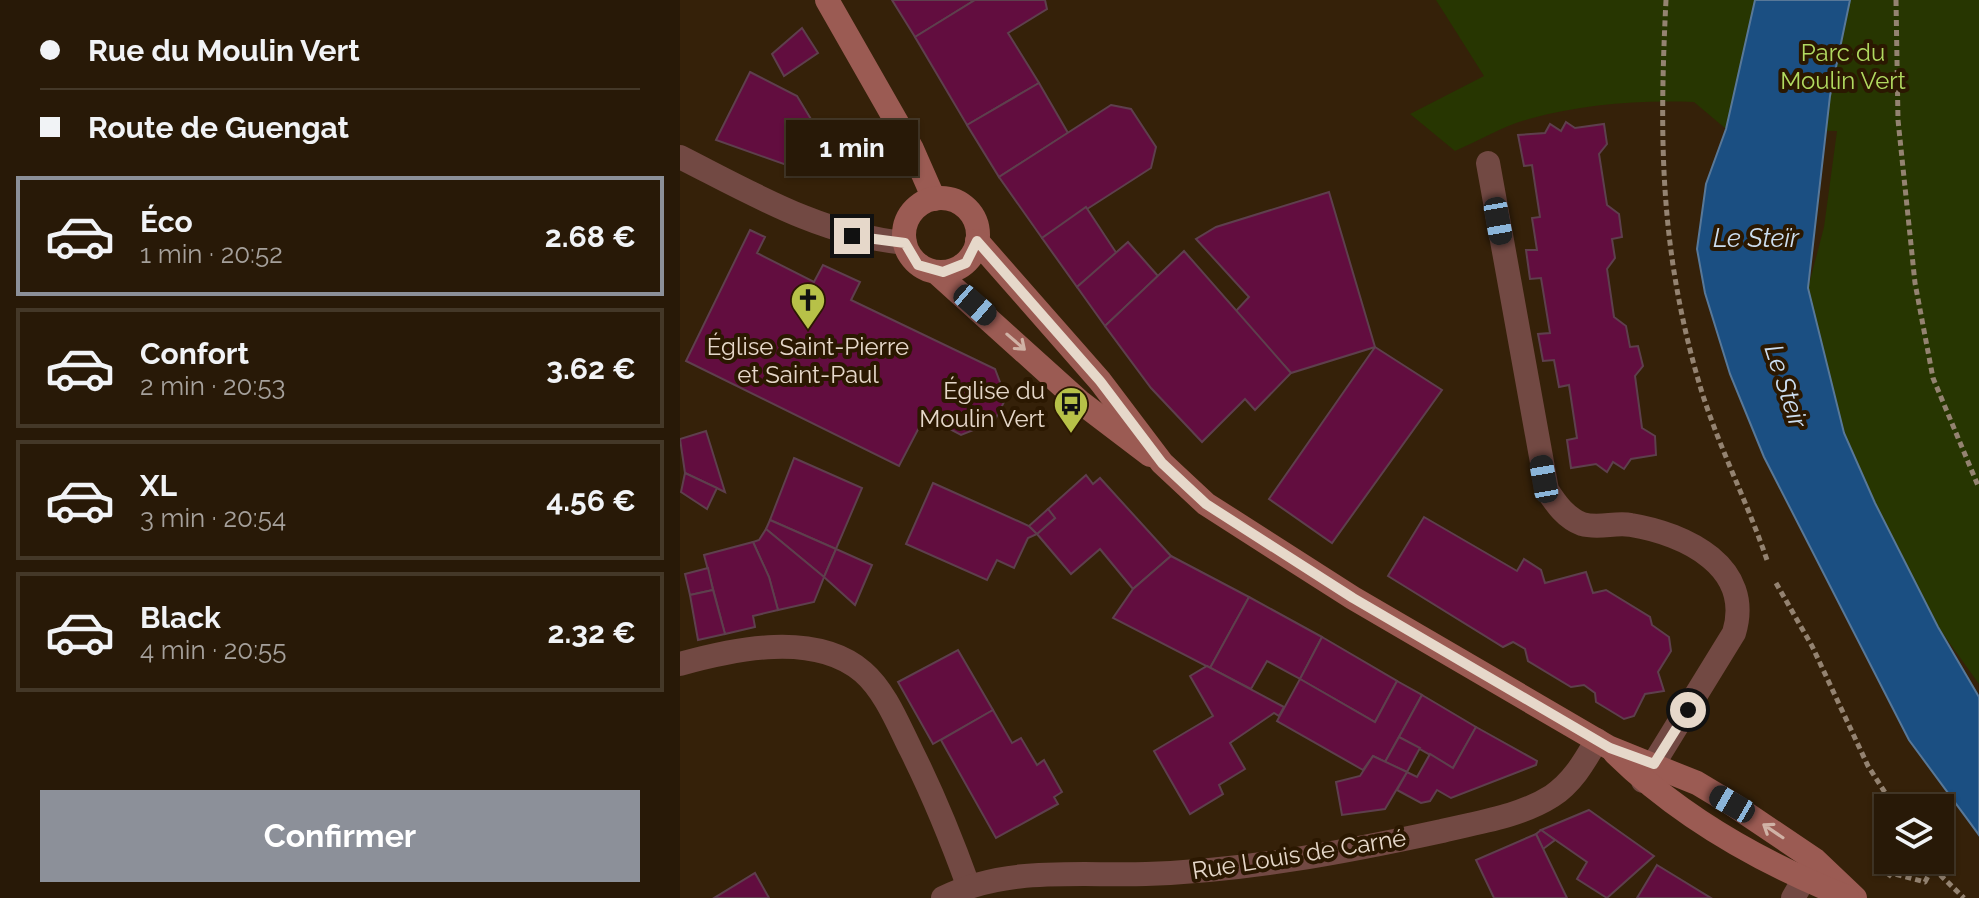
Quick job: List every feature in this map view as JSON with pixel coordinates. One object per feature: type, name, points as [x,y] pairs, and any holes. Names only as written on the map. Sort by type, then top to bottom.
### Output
[{"type":"main road","points":[[827,0],[907,140],[934,199]]},
{"type":"main road","points":[[936,272],[948,272],[966,263],[977,241],[975,221],[969,211],[953,200],[934,199],[917,208],[909,218],[905,243],[914,260],[936,272],[1079,401],[1162,463],[1206,504],[1353,598],[1649,772],[1732,804],[1804,879],[1852,898]]},
{"type":"main road","points":[[977,241],[1100,381],[1162,463]]},
{"type":"street","points":[[680,157],[826,228],[870,240],[905,243]]},
{"type":"street","points":[[1488,163],[1547,490],[1559,508],[1582,523],[1605,527],[1628,524],[1699,547],[1712,555],[1722,568],[1738,600],[1739,615],[1734,633],[1649,772]]},
{"type":"street","points":[[680,664],[734,651],[786,648],[815,651],[862,671],[882,695],[926,780],[968,885]]},
{"type":"street","name":"Rue Louis de Carné","points":[[943,898],[968,885],[994,878],[1159,874],[1226,868],[1397,841],[1479,822],[1518,812],[1551,797],[1604,744]]},
{"type":"path","points":[[1666,0],[1661,101],[1663,190],[1670,261],[1701,390],[1776,584],[1812,646],[1868,766],[1886,794]]},
{"type":"path","points":[[1896,0],[1898,120],[1915,283],[1933,378],[1979,488]]},
{"type":"path","points":[[1883,886],[1890,874]]},
{"type":"path","points":[[1895,874],[1925,882],[1929,874]]},
{"type":"path","points":[[1938,874],[1964,898]]},
{"type":"green space","name":"Parc du Moulin Vert","points":[[1436,0],[1979,0],[1979,684],[1938,627],[1875,503],[1844,433],[1822,352],[1808,288],[1824,227],[1837,131],[1726,129],[1694,102],[1631,103],[1570,110],[1529,119],[1455,151],[1410,114],[1484,76]]},
{"type":"water","name":"Le Steïr","points":[[1755,0],[1850,0],[1830,96],[1808,288],[1844,433],[1875,503],[1938,627],[1979,697],[1979,835],[1954,801],[1954,794],[1949,794],[1909,740],[1764,457],[1730,374],[1705,293],[1697,249],[1706,184],[1726,129]]},
{"type":"building","points":[[892,0],[975,0],[915,37]]},
{"type":"building","points":[[975,0],[1045,0],[1047,9],[1008,33],[1039,83],[967,125],[915,37]]},
{"type":"building","points":[[802,28],[818,53],[784,76],[772,54]]},
{"type":"building","points":[[750,72],[797,96],[817,129],[818,176],[716,140]]},
{"type":"building","points":[[1039,83],[1068,133],[999,177],[967,125]]},
{"type":"building","points":[[1111,105],[1131,109],[1156,147],[1151,168],[1042,238],[999,177]]},
{"type":"building","points":[[1566,122],[1575,128],[1604,124],[1607,144],[1599,154],[1607,205],[1619,214],[1622,237],[1612,239],[1615,258],[1607,269],[1614,317],[1626,326],[1630,347],[1638,346],[1643,366],[1635,376],[1642,428],[1655,436],[1656,455],[1631,459],[1624,469],[1613,462],[1607,472],[1596,464],[1571,468],[1567,440],[1577,438],[1569,385],[1559,387],[1554,360],[1543,361],[1538,334],[1550,333],[1541,278],[1530,279],[1526,250],[1537,250],[1532,218],[1540,217],[1532,165],[1524,166],[1518,135],[1545,133],[1550,124],[1561,131]]},
{"type":"building","points":[[1329,192],[1375,347],[1291,373],[1235,312],[1249,297],[1196,239],[1216,227]]},
{"type":"building","points":[[1086,207],[1117,254],[1077,287],[1042,238]]},
{"type":"building","name":"Église Saint-Pierre et Saint-Paul","points":[[750,230],[765,237],[757,253],[814,282],[823,265],[860,282],[851,300],[995,369],[1006,398],[994,422],[961,435],[925,416],[899,466],[686,361]]},
{"type":"building","points":[[1128,242],[1158,276],[1105,326],[1077,287]]},
{"type":"building","points":[[1184,251],[1291,373],[1255,410],[1245,399],[1202,442],[1151,388],[1105,326]]},
{"type":"building","points":[[1375,347],[1442,390],[1332,543],[1269,499]]},
{"type":"building","points":[[706,431],[725,492],[685,473],[680,439]]},
{"type":"building","points":[[794,458],[862,488],[836,549],[770,520]]},
{"type":"building","points":[[685,473],[717,488],[707,509],[681,492]]},
{"type":"building","points":[[1086,475],[1093,484],[1100,478],[1171,556],[1133,589],[1100,549],[1071,574],[1037,534],[1055,518],[1048,509]]},
{"type":"building","points":[[933,483],[1029,526],[1037,534],[1028,538],[1014,568],[997,560],[987,580],[906,544]]},
{"type":"building","points":[[1048,509],[1055,518],[1037,534],[1029,526]]},
{"type":"building","points":[[1424,517],[1517,571],[1524,559],[1541,570],[1545,583],[1586,572],[1593,593],[1606,590],[1650,617],[1652,625],[1669,637],[1671,651],[1658,672],[1664,691],[1645,694],[1634,716],[1624,719],[1596,702],[1595,693],[1584,685],[1571,687],[1528,661],[1525,649],[1513,642],[1503,647],[1388,576]]},
{"type":"building","points":[[770,520],[836,549],[824,577],[766,529]]},
{"type":"building","points":[[766,529],[824,577],[814,602],[778,610],[769,577],[753,542],[759,540]]},
{"type":"building","points":[[753,542],[769,577],[778,610],[753,616],[755,627],[725,634],[704,555]]},
{"type":"building","points":[[836,549],[872,565],[855,605],[824,577]]},
{"type":"building","points":[[1171,556],[1249,597],[1210,668],[1113,618],[1133,589]]},
{"type":"building","points":[[708,568],[713,590],[690,595],[685,574]]},
{"type":"building","points":[[713,590],[725,634],[698,640],[690,595]]},
{"type":"building","points":[[1249,597],[1322,637],[1300,679],[1267,661],[1251,689],[1210,668]]},
{"type":"building","points":[[1322,637],[1397,681],[1375,722],[1300,679]]},
{"type":"building","points":[[958,650],[993,710],[933,744],[898,682]]},
{"type":"building","points":[[1207,666],[1284,707],[1279,716],[1274,713],[1230,743],[1245,769],[1219,785],[1223,794],[1190,814],[1154,751],[1213,716],[1190,676]]},
{"type":"building","points":[[1300,679],[1375,722],[1397,681],[1422,695],[1385,762],[1373,756],[1363,770],[1277,721]]},
{"type":"building","points":[[1422,695],[1476,727],[1453,768],[1399,737]]},
{"type":"building","points":[[993,710],[1012,743],[1021,738],[1037,765],[1044,760],[1062,792],[1054,797],[1058,804],[996,838],[941,740]]},
{"type":"building","points":[[1476,727],[1537,761],[1536,765],[1451,798],[1437,790],[1430,801],[1421,803],[1397,790],[1407,772],[1417,777],[1430,754],[1453,768]]},
{"type":"building","points":[[1399,737],[1420,748],[1407,772],[1385,762]]},
{"type":"building","points":[[1373,756],[1407,772],[1385,809],[1342,815],[1336,782],[1360,776]]},
{"type":"building","points":[[1589,810],[1654,856],[1607,898],[1577,879],[1587,862],[1541,830]]},
{"type":"building","points":[[1541,830],[1555,840],[1543,849],[1536,834]]},
{"type":"building","points":[[1536,834],[1567,898],[1494,898],[1476,860]]},
{"type":"building","points":[[1657,865],[1711,898],[1637,898]]},
{"type":"building","points":[[755,873],[769,898],[714,898]]},
{"type":"place","name":"Église Saint-Pierre et Saint-Paul","points":[[808,331]]},
{"type":"place","name":"Église du Moulin Vert","points":[[1071,435]]},
{"type":"route","points":[[852,236],[905,243],[918,265],[930,271],[943,272],[966,263],[977,241],[1100,381],[1152,445],[1162,463],[1206,504],[1353,598],[1610,748],[1654,764],[1688,710]]},
{"type":"water label","name":"Le Steir","points":[[1786,386]]}]
